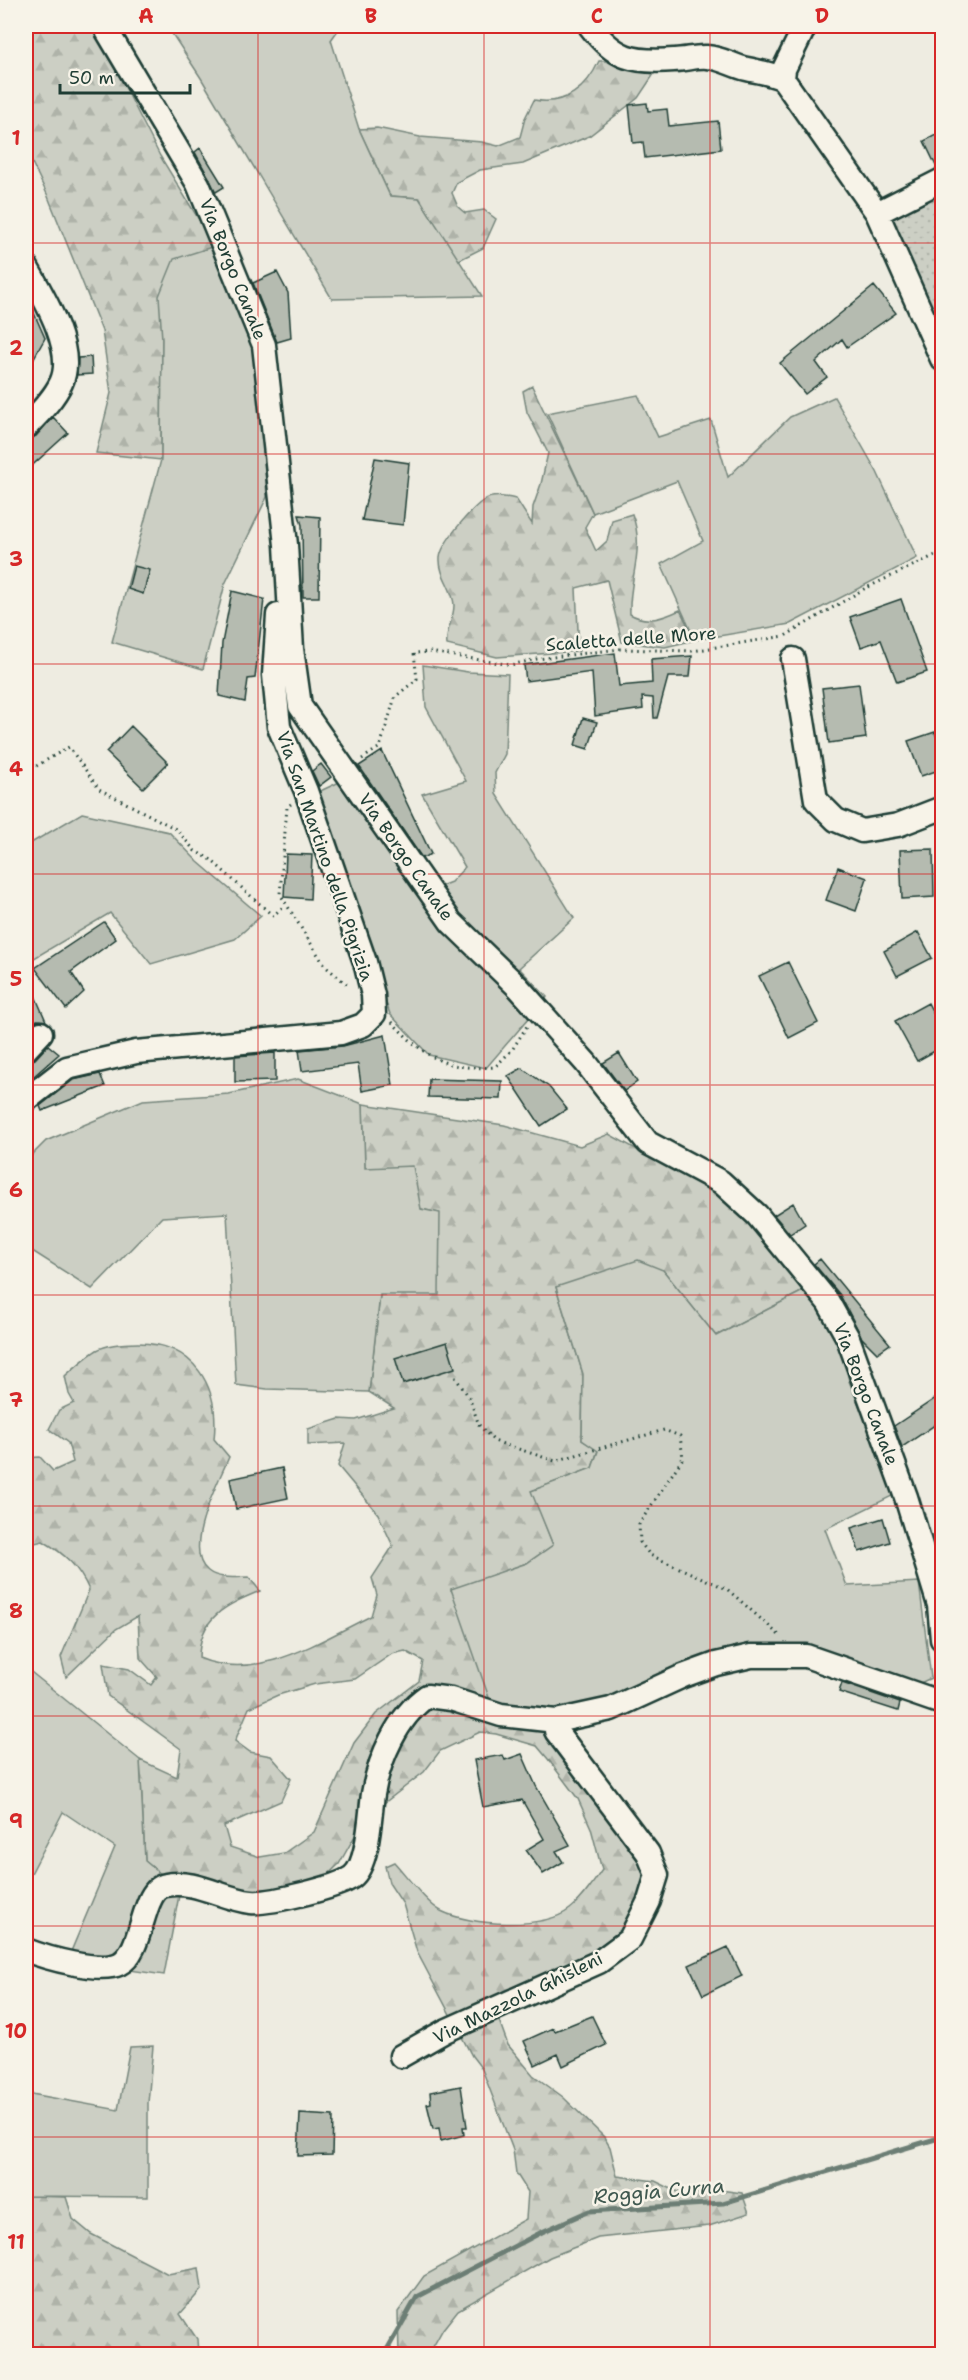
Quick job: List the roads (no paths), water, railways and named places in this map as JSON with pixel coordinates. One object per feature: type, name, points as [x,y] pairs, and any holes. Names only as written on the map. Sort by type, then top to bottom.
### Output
[{"type":"street","name":"Via Borgo Canale","points":[[106,26],[198,184],[264,345],[286,545],[292,649],[300,706],[451,922],[518,987],[586,1063],[648,1143],[722,1182],[757,1215],[828,1302],[848,1338],[906,1497],[939,1605],[942,1639]]},
{"type":"street","points":[[590,26],[609,49],[622,57],[641,61],[706,57],[732,62],[745,69],[758,70],[783,79],[877,213],[942,359]]},
{"type":"street","points":[[783,79],[784,69],[805,26]]},
{"type":"street","points":[[877,213],[942,180]]},
{"type":"street","points":[[26,266],[45,299],[64,357],[62,382],[44,408],[26,427]]},
{"type":"street","name":"Via San Martino della Pigrizia","points":[[26,1101],[67,1068],[136,1052],[341,1033],[363,1025],[374,1014],[373,995],[365,962],[306,791],[279,727],[274,675],[286,545]]},
{"type":"street","points":[[793,659],[816,800],[836,820],[862,831],[898,825],[942,808]]},
{"type":"street","points":[[26,1950],[54,1959],[106,1967],[125,1960],[134,1947],[156,1890],[165,1885],[193,1887],[252,1902],[304,1893],[352,1876],[361,1865],[373,1815],[376,1781],[385,1753],[403,1720],[427,1696],[451,1699],[501,1715],[556,1721],[611,1709],[716,1664],[751,1656],[800,1656],[942,1703]]},
{"type":"street","name":"Via Mazzola Ghisleni","points":[[401,2056],[446,2031],[599,1962],[630,1939],[649,1900],[657,1875],[648,1853],[556,1731],[556,1721]]},
{"type":"waterway","name":"Roggia Curna","points":[[389,2354],[388,2348],[417,2297],[542,2232],[589,2211],[723,2203],[942,2137]]}]
